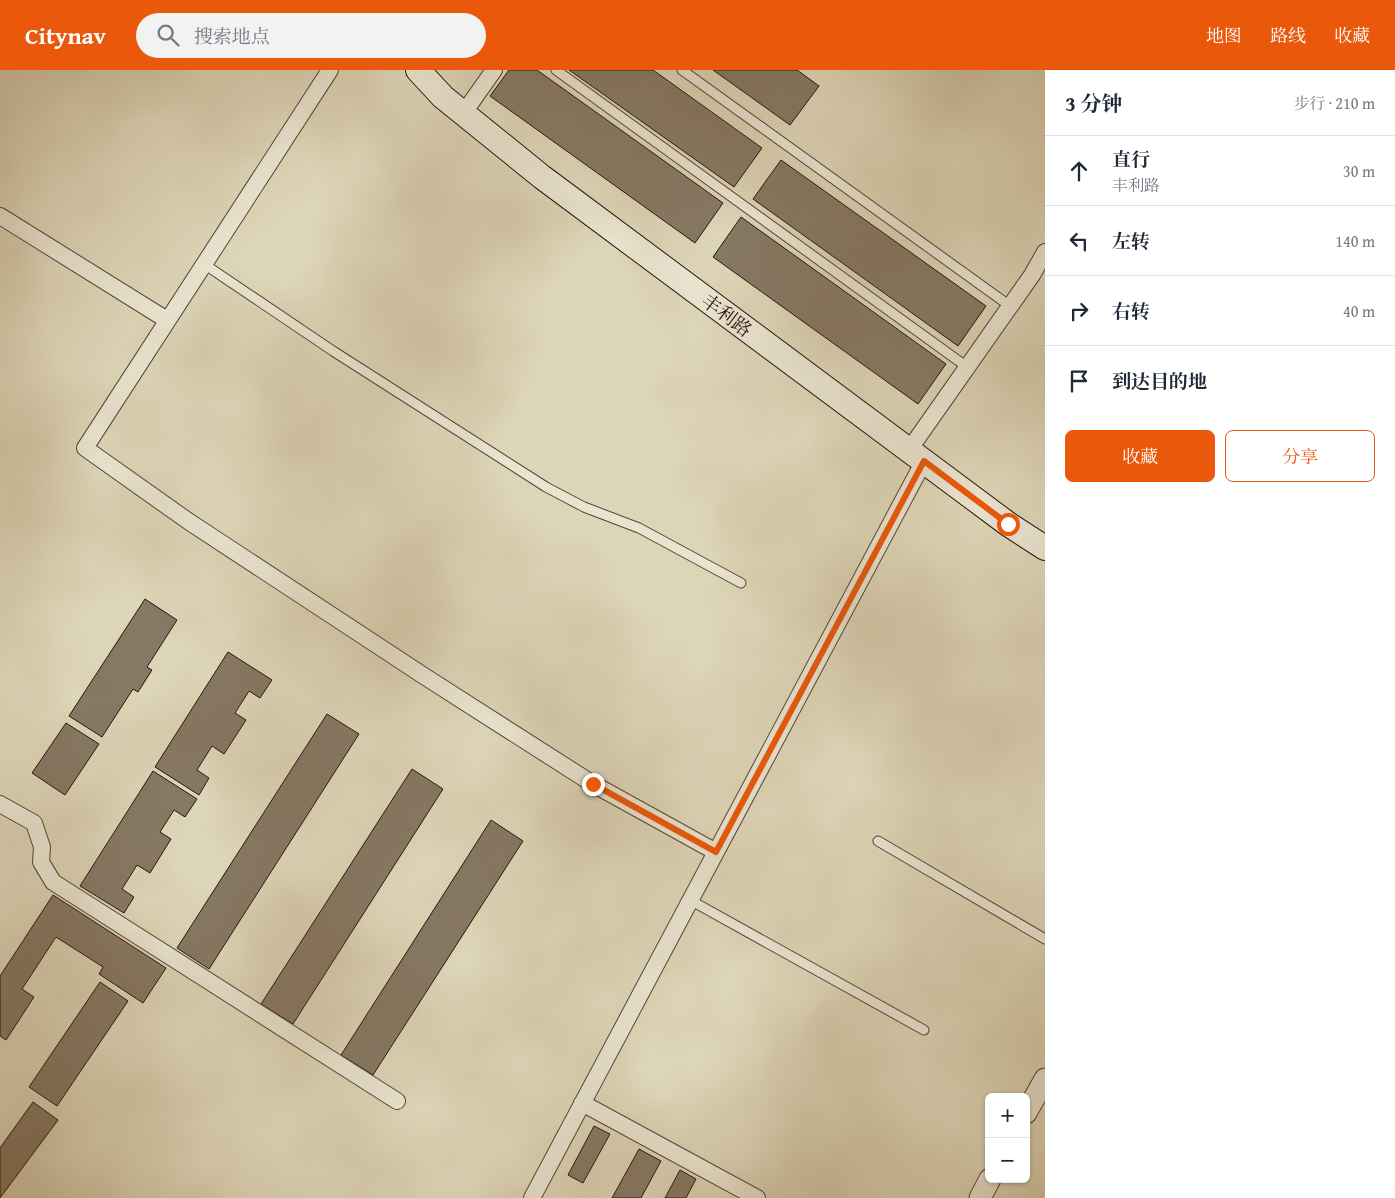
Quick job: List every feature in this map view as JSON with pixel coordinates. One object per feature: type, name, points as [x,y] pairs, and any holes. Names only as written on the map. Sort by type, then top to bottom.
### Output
[{"type":"main road","name":"丰利路","points":[[418,70],[443,97],[542,177],[1008,524],[1045,548]]},
{"type":"street","points":[[330,70],[85,448],[188,521],[424,676],[593,784],[716,852]]},
{"type":"street","points":[[463,114],[494,70]]},
{"type":"street","points":[[0,216],[167,320]]},
{"type":"street","points":[[532,1198],[716,852],[916,456],[968,367],[1045,252]]},
{"type":"street","points":[[0,804],[34,823],[42,847],[41,862],[53,882],[396,1100]]},
{"type":"street","points":[[1030,1107],[1045,1079]]},
{"type":"street","points":[[582,1103],[757,1198]]},
{"type":"street","points":[[980,1198],[988,1183]]},
{"type":"lane","points":[[556,70],[968,367]]},
{"type":"lane","points":[[682,70],[1010,306]]},
{"type":"lane","points":[[204,264],[334,351],[546,487],[584,507],[639,528],[741,583]]},
{"type":"lane","points":[[878,840],[1045,939]]},
{"type":"lane","points":[[690,900],[924,1030]]},
{"type":"building","points":[[509,70],[537,70],[723,203],[695,243],[490,96]]},
{"type":"building","points":[[569,70],[653,70],[762,148],[734,187]]},
{"type":"building","points":[[713,70],[797,70],[819,86],[790,125]]},
{"type":"building","points":[[781,160],[986,306],[958,346],[753,199]]},
{"type":"building","points":[[741,217],[946,364],[918,404],[713,257]]},
{"type":"building","points":[[145,599],[177,620],[147,667],[152,670],[138,692],[133,689],[102,737],[69,716]]},
{"type":"building","points":[[228,652],[272,680],[260,698],[249,691],[235,713],[246,720],[224,754],[212,746],[197,770],[209,778],[199,795],[155,767]]},
{"type":"building","points":[[327,714],[359,734],[209,969],[177,948]]},
{"type":"building","points":[[66,723],[99,744],[65,795],[32,773]]},
{"type":"building","points":[[412,769],[443,789],[293,1024],[261,1004]]},
{"type":"building","points":[[153,771],[197,799],[185,817],[174,810],[160,832],[171,839],[150,873],[137,865],[122,889],[134,897],[124,913],[80,886]]},
{"type":"building","points":[[491,820],[523,841],[373,1075],[341,1055]]},
{"type":"building","points":[[53,895],[166,968],[143,1003],[99,974],[103,967],[56,937],[22,989],[34,997],[6,1040],[0,1036],[0,976]]},
{"type":"building","points":[[100,982],[128,1001],[57,1106],[29,1087]]},
{"type":"building","points":[[33,1102],[58,1120],[0,1198],[0,1148]]},
{"type":"building","points":[[594,1126],[610,1134],[583,1183],[568,1175]]},
{"type":"building","points":[[639,1149],[661,1161],[641,1198],[612,1198]]},
{"type":"building","points":[[680,1170],[696,1179],[686,1198],[665,1198]]},
{"type":"route","points":[[593,784],[716,852],[924,461],[1008,524]]}]
